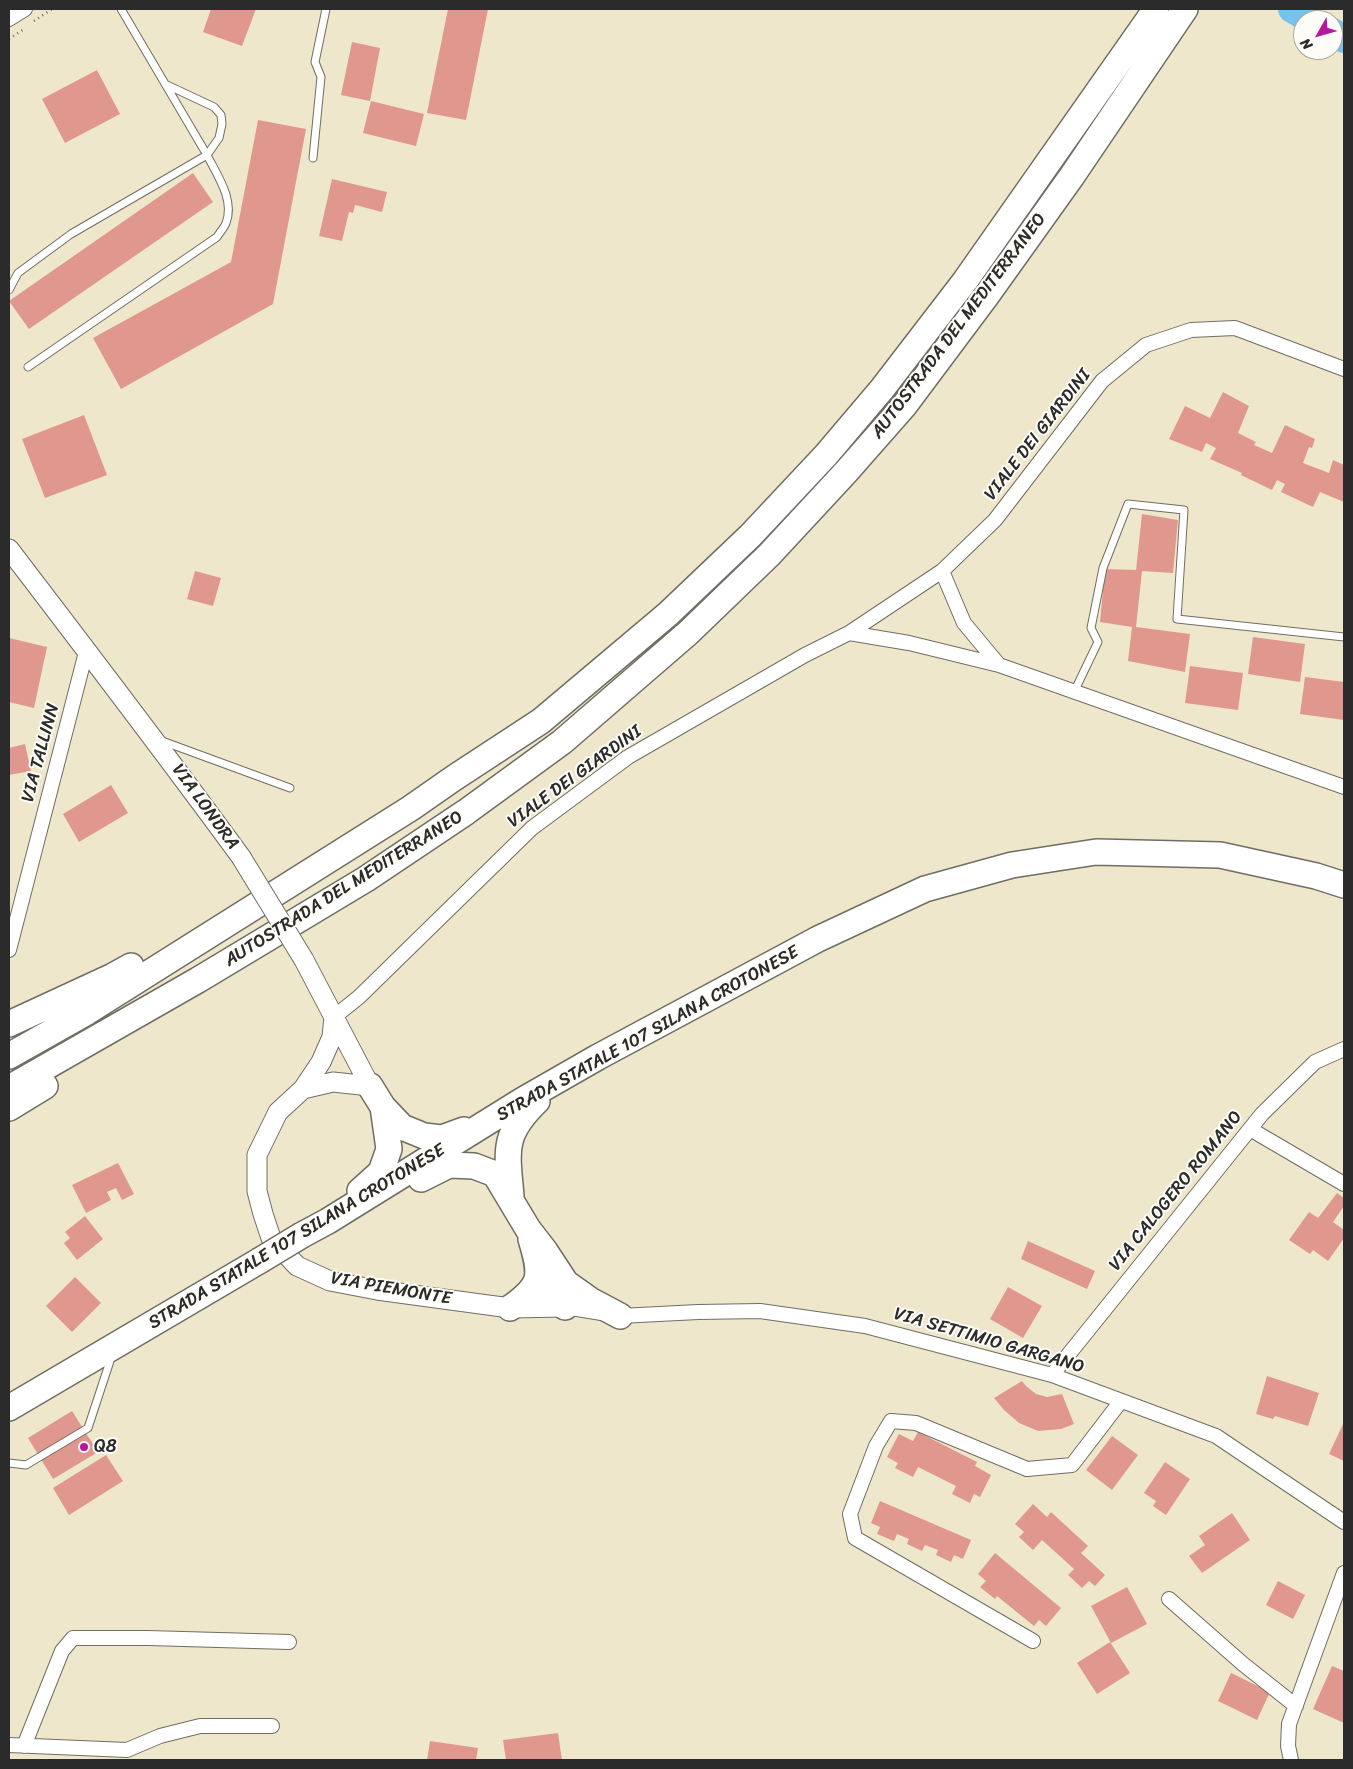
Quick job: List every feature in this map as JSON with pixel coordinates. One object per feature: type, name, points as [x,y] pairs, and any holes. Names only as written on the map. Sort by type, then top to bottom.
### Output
[{"type":"highway","name":"AUTOSTRADA DEL MEDITERRANEO","points":[[9,1056],[86,1012],[411,808],[541,721],[661,620],[750,536],[826,455],[882,390],[965,281],[1156,9]]},
{"type":"highway","name":"AUTOSTRADA DEL MEDITERRANEO","points":[[9,1088],[103,1035],[366,879],[466,812],[562,742],[688,633],[769,555],[904,406],[1055,200],[1182,13]]},
{"type":"highway","points":[[9,1024],[113,976],[364,823],[411,808]]},
{"type":"highway","name":"STRADA STATALE 107 SILANA CROTONESE","points":[[9,1408],[328,1221],[523,1100],[598,1057],[818,940],[925,889],[1012,865],[1096,852],[1220,855],[1316,876],[1344,885]]},
{"type":"highway","points":[[9,1108],[57,1079],[103,1035]]},
{"type":"highway","points":[[512,1201],[508,1145],[517,1123],[536,1102],[598,1057]]},
{"type":"highway","points":[[376,1097],[402,1127],[424,1136],[442,1138],[463,1131],[523,1100]]},
{"type":"highway","points":[[302,1235],[360,1191],[381,1172],[389,1149],[376,1097]]},
{"type":"highway","points":[[328,1221],[349,1217],[448,1165],[474,1166],[494,1174],[528,1229],[545,1250],[566,1283],[590,1300],[620,1316]]},
{"type":"highway","points":[[528,1229],[547,1288],[556,1301],[565,1307],[568,1296],[566,1283]]},
{"type":"highway","points":[[510,1308],[525,1297],[537,1283],[538,1261]]},
{"type":"street","points":[[9,19],[25,9]]},
{"type":"street","name":"VIALE DEI GIARDINI","points":[[334,1017],[359,997],[532,828],[628,757],[805,655],[849,633],[942,570],[995,520],[1102,381],[1146,345],[1191,330],[1236,328],[1344,369]]},
{"type":"street","name":"VIA LONDRA","points":[[10,553],[154,738],[241,857],[304,960],[376,1097]]},
{"type":"street","points":[[942,570],[964,623],[999,665]]},
{"type":"street","points":[[849,633],[908,643],[999,665],[1344,787]]},
{"type":"street","name":"VIA TALLINN","points":[[9,950],[86,652]]},
{"type":"street","name":"VIA PIEMONTE","points":[[334,1017],[332,1037],[321,1062],[303,1089],[278,1112],[257,1155],[257,1191],[262,1214],[271,1238],[297,1266],[330,1281],[377,1290],[510,1308],[565,1307],[620,1316]]},
{"type":"street","name":"VIA CALOGERO ROMANO","points":[[1052,1375],[1262,1114],[1315,1062],[1344,1049]]},
{"type":"street","points":[[321,1062],[355,1058]]},
{"type":"street","points":[[333,1082],[355,1058]]},
{"type":"street","points":[[303,1089],[333,1082],[376,1097]]},
{"type":"street","points":[[1250,1129],[1344,1184]]},
{"type":"street","name":"VIA SETTIMIO GARGANO","points":[[620,1316],[760,1311],[865,1326],[1052,1375],[1216,1436],[1344,1522]]},
{"type":"street","points":[[1033,1641],[855,1538],[850,1514],[876,1446],[891,1421],[916,1423],[1027,1469],[1072,1465],[1121,1400]]},
{"type":"street","points":[[1291,1760],[1288,1746],[1290,1724],[1344,1573]]},
{"type":"street","points":[[1169,1599],[1243,1664],[1296,1706]]},
{"type":"street","points":[[24,1746],[62,1651],[73,1638],[289,1642]]},
{"type":"street","points":[[9,1745],[127,1750],[160,1736],[200,1726],[272,1726]]},
{"type":"lane","points":[[28,367],[217,237],[226,222],[229,206],[221,181],[167,85],[121,9]]},
{"type":"lane","points":[[313,158],[321,77],[315,62],[326,9]]},
{"type":"lane","points":[[9,290],[18,273],[71,234],[207,155],[219,138],[222,124],[221,115],[214,107],[167,85]]},
{"type":"lane","points":[[1074,692],[1098,642],[1091,628],[1103,568],[1128,504],[1184,510],[1177,619],[1344,637]]},
{"type":"lane","points":[[154,738],[290,788]]},
{"type":"lane","points":[[9,1463],[26,1465],[88,1428],[116,1344]]},
{"type":"building","points":[[211,9],[256,9],[242,46],[203,32]]},
{"type":"building","points":[[448,9],[488,9],[466,120],[427,113]]},
{"type":"building","points":[[352,42],[380,48],[370,101],[341,95]]},
{"type":"building","points":[[97,70],[120,114],[65,143],[42,99]]},
{"type":"building","points":[[371,101],[424,114],[416,146],[363,133]]},
{"type":"building","points":[[258,120],[306,129],[273,304],[121,389],[93,338],[231,262]]},
{"type":"building","points":[[193,173],[213,202],[29,329],[9,301]]},
{"type":"building","points":[[332,179],[387,192],[382,212],[355,205],[353,213],[349,212],[342,241],[319,236]]},
{"type":"building","points":[[1223,392],[1249,406],[1238,433],[1256,442],[1254,445],[1272,453],[1285,425],[1315,439],[1312,448],[1309,447],[1303,463],[1329,473],[1333,460],[1344,465],[1344,502],[1320,492],[1313,507],[1281,492],[1285,484],[1277,480],[1272,490],[1241,475],[1242,473],[1210,459],[1216,448],[1206,443],[1202,452],[1169,439],[1185,406],[1210,418]]},
{"type":"building","points":[[84,415],[107,475],[45,498],[22,439]]},
{"type":"building","points":[[1142,514],[1178,520],[1173,573],[1142,571],[1136,627],[1190,634],[1185,672],[1128,661],[1132,627],[1100,622],[1105,569],[1136,570]]},
{"type":"building","points":[[195,571],[221,578],[213,606],[187,599]]},
{"type":"building","points":[[1253,637],[1305,644],[1300,682],[1248,674]]},
{"type":"building","points":[[9,638],[47,647],[34,708],[9,702]]},
{"type":"building","points":[[1190,666],[1243,673],[1238,710],[1185,703]]},
{"type":"building","points":[[1305,677],[1344,682],[1344,720],[1300,714]]},
{"type":"building","points":[[25,744],[31,771],[9,775],[9,748]]},
{"type":"building","points":[[111,785],[128,813],[79,842],[63,814]]},
{"type":"building","points":[[118,1163],[134,1194],[122,1200],[116,1188],[107,1192],[111,1200],[86,1213],[72,1185]]},
{"type":"building","points":[[1337,1193],[1344,1198],[1344,1206],[1333,1222],[1344,1230],[1344,1238],[1328,1261],[1313,1250],[1310,1254],[1289,1240],[1309,1212],[1318,1218]]},
{"type":"building","points":[[85,1216],[103,1239],[77,1260],[64,1243],[70,1238],[65,1232]]},
{"type":"building","points":[[1028,1241],[1095,1271],[1087,1289],[1021,1259]]},
{"type":"building","points":[[75,1277],[101,1303],[72,1332],[46,1306]]},
{"type":"building","points":[[1008,1287],[1042,1306],[1023,1338],[990,1319]]},
{"type":"building","points":[[1267,1376],[1319,1393],[1308,1426],[1275,1416],[1273,1419],[1256,1414]]},
{"type":"building","points":[[1022,1381],[1036,1394],[1047,1397],[1062,1394],[1074,1424],[1061,1429],[1038,1431],[1019,1423],[994,1398]]},
{"type":"building","points":[[72,1411],[98,1452],[53,1479],[28,1438]]},
{"type":"building","points":[[1344,1422],[1344,1461],[1329,1454]]},
{"type":"building","points":[[918,1432],[977,1462],[975,1466],[991,1475],[980,1497],[974,1494],[970,1503],[952,1494],[956,1486],[918,1467],[913,1477],[895,1468],[898,1463],[887,1457],[899,1434],[913,1441]]},
{"type":"building","points":[[1112,1436],[1138,1455],[1112,1490],[1086,1470]]},
{"type":"building","points":[[106,1455],[123,1481],[69,1515],[53,1488]]},
{"type":"building","points":[[1165,1462],[1190,1479],[1166,1515],[1153,1506],[1156,1501],[1144,1493]]},
{"type":"building","points":[[880,1501],[971,1540],[963,1559],[954,1555],[951,1562],[936,1555],[938,1550],[925,1545],[922,1551],[907,1544],[909,1539],[897,1534],[894,1541],[877,1534],[880,1527],[871,1523]]},
{"type":"building","points":[[1033,1504],[1047,1517],[1051,1512],[1088,1546],[1081,1553],[1105,1575],[1095,1586],[1089,1581],[1082,1588],[1068,1575],[1074,1569],[1042,1540],[1033,1550],[1019,1537],[1024,1532],[1015,1524]]},
{"type":"building","points":[[1232,1513],[1250,1540],[1202,1573],[1189,1556],[1205,1545],[1199,1536]]},
{"type":"building","points":[[995,1553],[1061,1608],[1046,1626],[1039,1620],[1034,1626],[997,1596],[995,1599],[980,1587],[986,1581],[978,1574]]},
{"type":"building","points":[[1278,1581],[1305,1595],[1293,1619],[1266,1605]]},
{"type":"building","points":[[1127,1587],[1147,1624],[1111,1643],[1091,1606]]},
{"type":"building","points":[[1110,1642],[1130,1673],[1097,1694],[1077,1663]]},
{"type":"building","points":[[1332,1666],[1344,1671],[1344,1723],[1313,1709]]},
{"type":"building","points":[[1231,1673],[1270,1692],[1257,1720],[1218,1701]]},
{"type":"building","points":[[558,1733],[562,1760],[506,1760],[503,1740]]},
{"type":"building","points":[[430,1741],[478,1748],[476,1760],[427,1760]]},
{"type":"place","name":"Q8","points":[[84,1447]]}]
